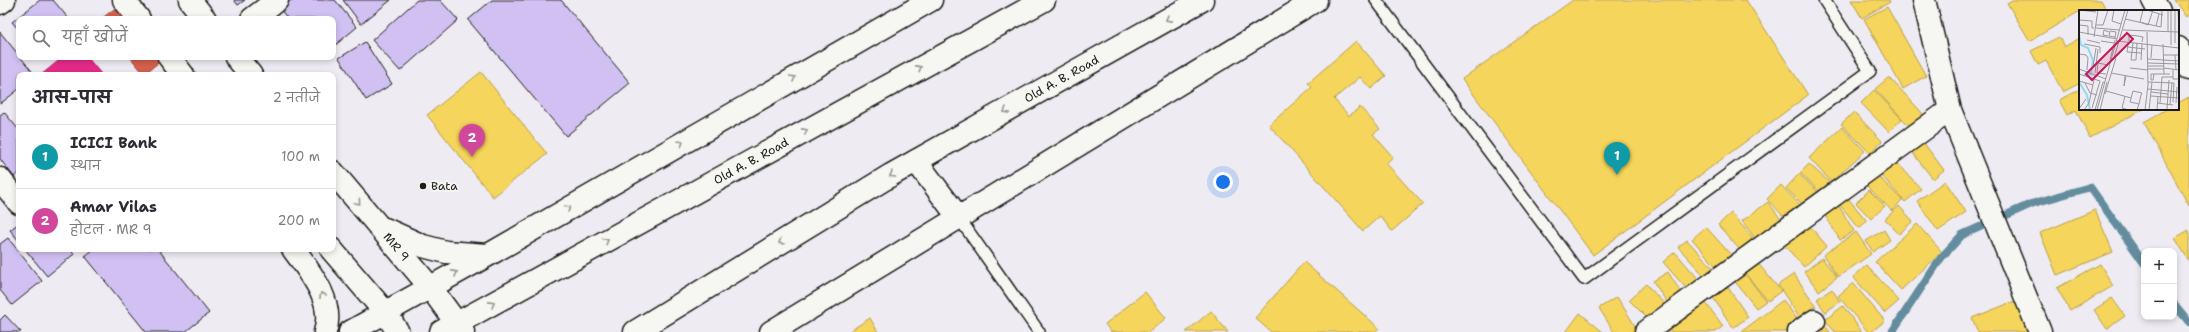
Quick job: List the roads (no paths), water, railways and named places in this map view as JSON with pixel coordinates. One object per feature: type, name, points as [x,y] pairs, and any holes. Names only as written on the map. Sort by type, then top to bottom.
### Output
[{"type":"street","points":[[0,3],[4,0]]},
{"type":"street","points":[[124,0],[137,16]]},
{"type":"street","points":[[190,0],[203,16]]},
{"type":"street","points":[[256,16],[277,0]]},
{"type":"street","points":[[350,332],[931,0]]},
{"type":"street","name":"Old A. B. Road","points":[[454,329],[1044,0]]},
{"type":"street","name":"Old A. B. Road","points":[[635,332],[916,161],[1202,0]]},
{"type":"street","points":[[771,332],[1316,0]]},
{"type":"street","points":[[1924,0],[1950,110],[2040,332]]},
{"type":"street","points":[[2153,0],[2158,10]]},
{"type":"street","points":[[2179,50],[2189,69]]},
{"type":"street","points":[[171,60],[181,72]]},
{"type":"street","points":[[238,60],[248,72]]},
{"type":"street","points":[[1646,332],[1950,110]]},
{"type":"street","points":[[916,161],[958,218]]},
{"type":"street","name":"MR 9","points":[[336,176],[430,286],[454,329]]},
{"type":"street","points":[[0,179],[16,198]]},
{"type":"street","points":[[380,227],[423,246],[446,252],[487,255]]},
{"type":"street","points":[[295,252],[325,299],[328,322],[325,332]]},
{"type":"street","points":[[334,252],[385,312],[398,332]]},
{"type":"lane","points":[[1376,0],[1584,280],[1870,71],[1824,0]]},
{"type":"lane","points":[[958,218],[1039,332]]},
{"type":"waterway","points":[[1892,332],[1941,258],[1962,235],[2031,204],[2090,187],[2141,259]]},
{"type":"waterway","points":[[2177,308],[2189,322]]},
{"type":"place","name":"Amar Vilas","points":[[472,157]]},
{"type":"place","name":"ICICI Bank","points":[[1617,175]]},
{"type":"place","name":"Bata","points":[[423,186]]}]
